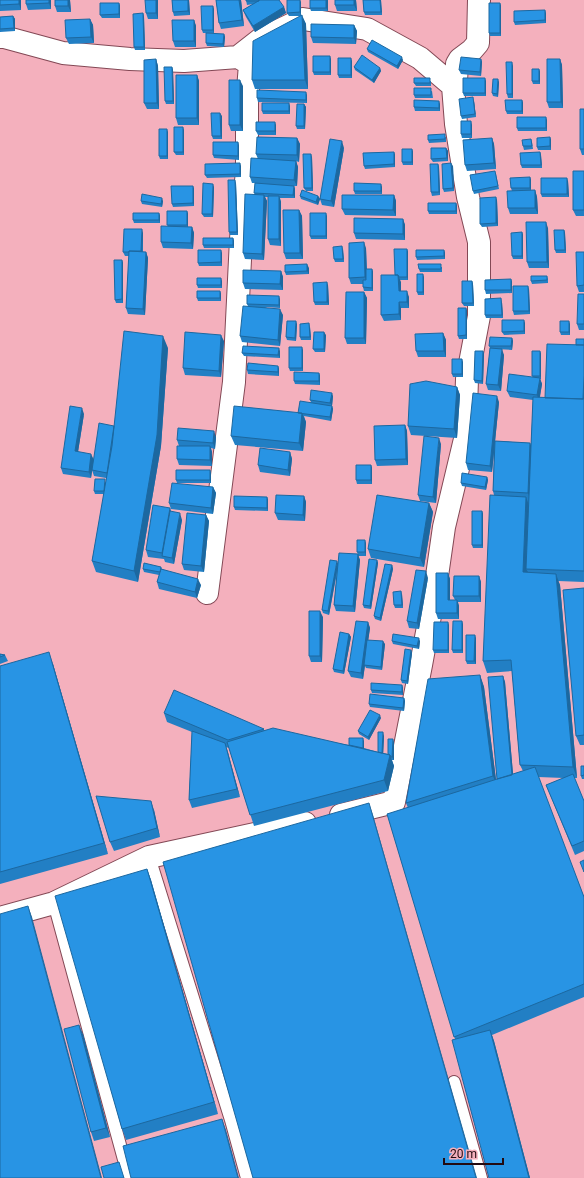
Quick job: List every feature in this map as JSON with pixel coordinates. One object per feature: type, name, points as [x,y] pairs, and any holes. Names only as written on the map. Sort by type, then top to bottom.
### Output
[{"type":"street","points":[[0,918],[54,903],[149,857],[394,802],[436,583],[444,527],[464,439],[467,379],[479,316],[479,242],[468,196],[457,132],[454,86],[456,81],[457,64],[460,59],[472,50],[478,43],[479,0]]},
{"type":"street","points":[[0,37],[64,53],[184,61],[238,57],[261,39],[303,19],[367,29],[420,58],[454,86]]},
{"type":"street","points":[[207,592],[234,382],[241,247],[247,170],[247,103],[250,64],[238,57]]},
{"type":"lane","points":[[149,857],[228,1121],[247,1178]]},
{"type":"lane","points":[[54,903],[129,1178]]},
{"type":"lane","points":[[454,1082],[481,1178]]},
{"type":"lane","points":[[122,1152],[136,1148]]},
{"type":"building","points":[[0,0],[19,0],[19,4],[0,5]]},
{"type":"building","points":[[26,0],[49,0],[49,3],[26,4]]},
{"type":"building","points":[[55,0],[68,0],[68,6],[55,6]]},
{"type":"building","points":[[145,0],[156,0],[156,13],[146,13]]},
{"type":"building","points":[[172,0],[188,0],[188,11],[173,12]]},
{"type":"building","points":[[216,0],[239,0],[242,20],[219,23]]},
{"type":"building","points":[[258,0],[259,1],[246,1]]},
{"type":"building","points":[[260,0],[279,0],[284,7],[253,26],[243,10]]},
{"type":"building","points":[[287,0],[300,0],[300,12],[287,13]]},
{"type":"building","points":[[310,0],[326,0],[326,8],[310,8]]},
{"type":"building","points":[[335,0],[354,0],[354,5],[335,5]]},
{"type":"building","points":[[363,0],[380,0],[381,12],[364,12]]},
{"type":"building","points":[[100,3],[119,3],[119,14],[100,15]]},
{"type":"building","points":[[489,3],[500,3],[500,33],[489,33]]},
{"type":"building","points":[[201,6],[213,6],[213,30],[202,30]]},
{"type":"building","points":[[545,10],[545,20],[514,22],[514,11]]},
{"type":"building","points":[[143,13],[144,47],[134,47],[133,14]]},
{"type":"building","points":[[302,15],[305,80],[252,80],[253,41]]},
{"type":"building","points":[[13,16],[14,28],[0,29],[0,17]]},
{"type":"building","points":[[90,19],[91,37],[66,38],[65,20]]},
{"type":"building","points":[[172,20],[194,20],[194,41],[173,41]]},
{"type":"building","points":[[311,24],[354,25],[354,38],[311,37]]},
{"type":"building","points":[[206,33],[224,34],[223,44],[206,43]]},
{"type":"building","points":[[372,40],[402,57],[397,66],[367,49]]},
{"type":"building","points":[[362,55],[380,68],[372,80],[354,67]]},
{"type":"building","points":[[313,56],[330,56],[330,72],[313,72]]},
{"type":"building","points":[[461,57],[481,59],[480,72],[459,70]]},
{"type":"building","points":[[338,58],[351,58],[351,75],[338,75]]},
{"type":"building","points":[[156,59],[157,103],[144,103],[144,60]]},
{"type":"building","points":[[547,59],[560,59],[561,102],[547,102]]},
{"type":"building","points":[[506,62],[512,62],[512,94],[507,94]]},
{"type":"building","points":[[164,67],[172,67],[173,101],[165,101]]},
{"type":"building","points":[[532,69],[539,69],[539,81],[532,81]]},
{"type":"building","points":[[176,75],[197,75],[197,118],[176,118]]},
{"type":"building","points":[[414,78],[430,78],[430,83],[414,83]]},
{"type":"building","points":[[463,78],[485,78],[485,93],[463,93]]},
{"type":"building","points":[[493,79],[498,79],[497,94],[492,93]]},
{"type":"building","points":[[229,80],[240,80],[240,125],[229,125]]},
{"type":"building","points":[[414,88],[431,88],[431,95],[414,95]]},
{"type":"building","points":[[257,90],[306,92],[306,100],[257,98]]},
{"type":"building","points":[[473,97],[475,114],[461,116],[459,99]]},
{"type":"building","points":[[414,100],[439,101],[439,108],[414,107]]},
{"type":"building","points":[[505,100],[522,100],[522,111],[506,111]]},
{"type":"building","points":[[262,103],[289,103],[289,111],[262,111]]},
{"type":"building","points":[[297,104],[304,104],[304,126],[296,126]]},
{"type":"building","points":[[580,109],[584,109],[584,149],[580,149]]},
{"type":"building","points":[[211,113],[220,113],[221,136],[212,136]]},
{"type":"building","points":[[517,117],[546,117],[546,128],[517,128]]},
{"type":"building","points":[[461,121],[471,121],[471,134],[461,134]]},
{"type":"building","points":[[256,122],[275,122],[275,131],[256,131]]},
{"type":"building","points":[[174,127],[183,127],[183,152],[174,152]]},
{"type":"building","points":[[159,129],[167,129],[167,156],[159,156]]},
{"type":"building","points":[[445,134],[445,139],[428,140],[428,135]]},
{"type":"building","points":[[257,137],[297,138],[297,155],[256,154]]},
{"type":"building","points":[[550,137],[550,146],[537,147],[537,138]]},
{"type":"building","points":[[492,138],[494,163],[465,165],[463,140]]},
{"type":"building","points":[[330,139],[342,141],[331,201],[320,199]]},
{"type":"building","points":[[531,139],[532,146],[523,146],[522,140]]},
{"type":"building","points":[[213,142],[238,142],[238,156],[213,155]]},
{"type":"building","points":[[431,148],[446,148],[447,158],[431,159]]},
{"type":"building","points":[[402,149],[412,149],[412,162],[402,162]]},
{"type":"building","points":[[394,152],[394,164],[364,166],[363,153]]},
{"type":"building","points":[[540,152],[541,165],[521,165],[520,153]]},
{"type":"building","points":[[303,154],[311,154],[312,188],[304,188]]},
{"type":"building","points":[[251,158],[296,161],[294,180],[250,177]]},
{"type":"building","points":[[240,163],[240,174],[205,175],[205,164]]},
{"type":"building","points":[[451,163],[453,188],[443,189],[442,164]]},
{"type":"building","points":[[430,164],[438,164],[439,192],[431,192]]},
{"type":"building","points":[[495,171],[498,186],[473,191],[470,175]]},
{"type":"building","points":[[573,171],[584,171],[584,210],[573,210]]},
{"type":"building","points":[[530,177],[530,188],[511,188],[510,178]]},
{"type":"building","points":[[541,178],[567,178],[567,194],[541,194]]},
{"type":"building","points":[[228,180],[235,180],[237,232],[229,232]]},
{"type":"building","points":[[203,183],[213,184],[212,214],[202,214]]},
{"type":"building","points":[[255,183],[294,186],[293,195],[254,193]]},
{"type":"building","points":[[354,183],[381,184],[381,191],[354,191]]},
{"type":"building","points":[[171,186],[193,186],[193,203],[172,204]]},
{"type":"building","points":[[302,190],[318,196],[316,202],[300,196]]},
{"type":"building","points":[[535,190],[535,208],[508,208],[507,191]]},
{"type":"building","points":[[142,194],[162,198],[161,204],[141,201]]},
{"type":"building","points":[[245,194],[264,195],[262,254],[243,253]]},
{"type":"building","points":[[342,195],[394,195],[393,210],[342,209]]},
{"type":"building","points":[[268,196],[279,196],[279,239],[268,239]]},
{"type":"building","points":[[496,197],[496,223],[480,224],[480,198]]},
{"type":"building","points":[[428,203],[456,203],[456,211],[428,211]]},
{"type":"building","points":[[283,210],[299,210],[300,253],[284,253]]},
{"type":"building","points":[[167,211],[187,211],[187,225],[167,225]]},
{"type":"building","points":[[133,213],[159,213],[159,220],[133,220]]},
{"type":"building","points":[[310,213],[326,213],[326,236],[310,236]]},
{"type":"building","points":[[354,218],[403,219],[403,234],[354,233]]},
{"type":"building","points":[[526,222],[546,222],[547,262],[527,262]]},
{"type":"building","points":[[161,226],[192,227],[191,243],[161,242]]},
{"type":"building","points":[[124,229],[142,229],[141,251],[123,252]]},
{"type":"building","points":[[554,230],[564,230],[565,250],[555,250]]},
{"type":"building","points":[[522,232],[522,256],[512,256],[511,233]]},
{"type":"building","points":[[203,238],[233,238],[233,245],[203,245]]},
{"type":"building","points":[[364,242],[365,277],[349,278],[349,243]]},
{"type":"building","points":[[342,246],[343,259],[334,259],[333,247]]},
{"type":"building","points":[[394,249],[407,249],[407,277],[399,277],[398,275],[395,275]]},
{"type":"building","points":[[198,250],[221,250],[221,262],[198,263]]},
{"type":"building","points":[[416,250],[444,250],[444,256],[416,257]]},
{"type":"building","points":[[129,251],[146,252],[143,309],[126,308]]},
{"type":"building","points":[[576,252],[584,252],[584,285],[577,286]]},
{"type":"building","points":[[114,260],[122,260],[122,299],[115,300]]},
{"type":"building","points":[[307,264],[307,271],[285,272],[285,265]]},
{"type":"building","points":[[418,264],[441,264],[441,269],[419,269]]},
{"type":"building","points":[[366,269],[372,269],[372,288],[363,287],[363,280],[366,280]]},
{"type":"building","points":[[243,270],[281,271],[280,284],[243,283]]},
{"type":"building","points":[[417,274],[423,274],[423,292],[417,292]]},
{"type":"building","points":[[381,275],[398,275],[399,291],[407,291],[407,302],[399,302],[399,314],[381,315]]},
{"type":"building","points":[[531,276],[547,276],[547,280],[531,281]]},
{"type":"building","points":[[197,278],[221,278],[221,285],[197,285]]},
{"type":"building","points":[[511,279],[511,290],[485,290],[485,280]]},
{"type":"building","points":[[462,281],[472,281],[473,303],[462,303]]},
{"type":"building","points":[[327,282],[327,302],[314,302],[313,283]]},
{"type":"building","points":[[513,286],[528,286],[529,311],[513,311]]},
{"type":"building","points":[[197,291],[220,291],[220,298],[197,298]]},
{"type":"building","points":[[346,292],[364,292],[364,338],[345,338]]},
{"type":"building","points":[[578,294],[584,294],[584,324],[577,324]]},
{"type":"building","points":[[247,295],[279,296],[279,305],[247,304]]},
{"type":"building","points":[[501,298],[502,315],[485,315],[485,299]]},
{"type":"building","points":[[243,306],[280,309],[278,340],[240,336]]},
{"type":"building","points":[[458,308],[466,308],[466,335],[458,336]]},
{"type":"building","points":[[502,320],[524,320],[524,331],[502,332]]},
{"type":"building","points":[[287,321],[296,321],[295,338],[286,337]]},
{"type":"building","points":[[560,321],[569,321],[569,332],[560,332]]},
{"type":"building","points":[[309,323],[310,337],[300,337],[300,324]]},
{"type":"building","points":[[124,331],[163,336],[157,435],[134,571],[92,561],[112,446]]},
{"type":"building","points":[[185,332],[221,335],[219,371],[183,368]]},
{"type":"building","points":[[314,332],[324,332],[324,349],[313,349]]},
{"type":"building","points":[[443,333],[444,351],[416,351],[415,334]]},
{"type":"building","points":[[490,337],[512,338],[511,346],[489,346]]},
{"type":"building","points":[[576,339],[584,339],[584,345],[576,345]]},
{"type":"building","points":[[547,344],[584,345],[583,399],[545,398]]},
{"type":"building","points":[[243,346],[279,348],[278,355],[242,353]]},
{"type":"building","points":[[289,347],[302,347],[302,368],[289,368]]},
{"type":"building","points":[[490,348],[502,349],[498,385],[486,384]]},
{"type":"building","points":[[475,351],[483,351],[482,381],[474,380]]},
{"type":"building","points":[[532,351],[540,351],[540,376],[532,376]]},
{"type":"building","points":[[452,359],[462,359],[462,374],[452,374]]},
{"type":"building","points":[[248,363],[278,366],[278,372],[247,370]]},
{"type":"building","points":[[294,372],[319,373],[319,381],[294,381]]},
{"type":"building","points":[[509,374],[540,378],[537,395],[507,391]]},
{"type":"building","points":[[426,381],[457,387],[454,429],[408,426],[410,384]]},
{"type":"building","points":[[311,390],[332,393],[330,403],[310,400]]},
{"type":"building","points":[[473,393],[497,396],[490,466],[466,463]]},
{"type":"building","points":[[533,397],[584,399],[584,571],[526,569]]},
{"type":"building","points":[[300,401],[332,406],[330,417],[298,413]]},
{"type":"building","points":[[70,406],[82,408],[75,451],[91,454],[89,472],[61,468]]},
{"type":"building","points":[[234,406],[302,413],[299,443],[231,436]]},
{"type":"building","points":[[99,423],[114,426],[107,473],[92,470]]},
{"type":"building","points":[[405,425],[406,459],[375,460],[374,426]]},
{"type":"building","points":[[178,428],[214,431],[213,443],[177,440]]},
{"type":"building","points":[[424,436],[439,438],[433,497],[418,495]]},
{"type":"building","points":[[495,441],[530,443],[528,493],[493,491]]},
{"type":"building","points":[[177,446],[210,446],[210,460],[177,459]]},
{"type":"building","points":[[260,448],[290,452],[288,470],[258,465]]},
{"type":"building","points":[[356,465],[371,465],[371,480],[356,480]]},
{"type":"building","points":[[176,470],[210,470],[210,480],[176,480]]},
{"type":"building","points":[[462,473],[487,477],[485,487],[461,483]]},
{"type":"building","points":[[95,479],[105,479],[104,491],[94,491]]},
{"type":"building","points":[[172,483],[213,487],[211,508],[169,503]]},
{"type":"building","points":[[276,495],[304,496],[303,515],[275,513]]},
{"type":"building","points":[[377,495],[429,503],[420,558],[368,549]]},
{"type":"building","points":[[490,495],[526,497],[523,572],[556,574],[573,767],[520,765],[511,660],[483,661]]},
{"type":"building","points":[[234,496],[267,497],[267,508],[234,507]]},
{"type":"building","points":[[153,505],[170,508],[162,553],[146,550]]},
{"type":"building","points":[[170,511],[180,513],[172,558],[162,556]]},
{"type":"building","points":[[472,511],[482,511],[482,545],[472,545]]},
{"type":"building","points":[[187,513],[206,515],[201,566],[182,564]]},
{"type":"building","points":[[357,540],[365,540],[365,552],[357,552]]},
{"type":"building","points":[[339,553],[358,554],[353,606],[334,605]]},
{"type":"building","points":[[369,559],[377,560],[370,606],[363,605]]},
{"type":"building","points":[[330,560],[337,561],[328,611],[322,610]]},
{"type":"building","points":[[144,563],[161,567],[160,572],[143,569]]},
{"type":"building","points":[[385,564],[392,565],[380,618],[374,616]]},
{"type":"building","points":[[161,569],[198,579],[195,592],[157,582]]},
{"type":"building","points":[[416,570],[426,571],[417,623],[407,621]]},
{"type":"building","points":[[436,573],[448,573],[448,600],[457,600],[457,613],[436,613]]},
{"type":"building","points":[[454,576],[479,576],[479,596],[453,596]]},
{"type":"building","points":[[584,588],[584,735],[576,736],[563,590]]},
{"type":"building","points":[[401,591],[402,605],[394,605],[393,592]]},
{"type":"building","points":[[309,611],[320,611],[320,656],[309,656]]},
{"type":"building","points":[[356,621],[368,622],[361,673],[348,671]]},
{"type":"building","points":[[453,621],[462,621],[462,650],[452,650]]},
{"type":"building","points":[[434,622],[448,622],[448,650],[433,650]]},
{"type":"building","points":[[340,632],[349,634],[343,671],[333,669]]},
{"type":"building","points":[[393,634],[419,638],[417,646],[392,641]]},
{"type":"building","points":[[466,635],[475,635],[474,661],[466,661]]},
{"type":"building","points":[[367,640],[383,641],[381,667],[364,665]]},
{"type":"building","points":[[405,649],[411,650],[407,681],[401,680]]},
{"type":"building","points":[[49,652],[104,843],[0,872],[0,666]]},
{"type":"building","points":[[480,675],[493,776],[406,803],[428,679]]},
{"type":"building","points":[[503,676],[512,775],[497,779],[488,677]]},
{"type":"building","points":[[371,683],[402,685],[402,692],[371,690]]},
{"type":"building","points":[[174,690],[264,729],[228,740],[164,713]]},
{"type":"building","points":[[370,694],[404,698],[403,708],[369,704]]},
{"type":"building","points":[[370,710],[380,715],[368,737],[358,731]]},
{"type":"building","points":[[273,728],[390,755],[384,780],[250,815],[227,742]]},
{"type":"building","points":[[192,731],[225,743],[237,789],[189,800]]},
{"type":"building","points":[[378,732],[383,732],[382,753],[378,752]]},
{"type":"building","points":[[349,738],[363,738],[363,748],[349,745]]},
{"type":"building","points":[[388,739],[393,739],[392,757],[388,754]]},
{"type":"building","points":[[581,766],[584,766],[584,775],[581,776]]},
{"type":"building","points":[[535,767],[584,897],[584,984],[454,1037],[387,814]]},
{"type":"building","points":[[573,774],[584,801],[584,841],[572,846],[546,785]]},
{"type":"building","points":[[96,796],[151,801],[157,828],[110,842]]},
{"type":"building","points":[[369,803],[476,1178],[253,1178],[163,862]]},
{"type":"building","points":[[584,860],[584,872],[580,862]]},
{"type":"building","points":[[147,869],[214,1102],[122,1129],[55,896]]},
{"type":"building","points":[[28,906],[101,1178],[0,1178],[0,914]]},
{"type":"building","points":[[79,1025],[106,1128],[91,1132],[64,1029]]},
{"type":"building","points":[[490,1030],[529,1178],[489,1178],[452,1040]]},
{"type":"building","points":[[222,1119],[238,1178],[131,1178],[123,1146]]},
{"type":"building","points":[[119,1162],[124,1178],[104,1178],[101,1167]]}]
